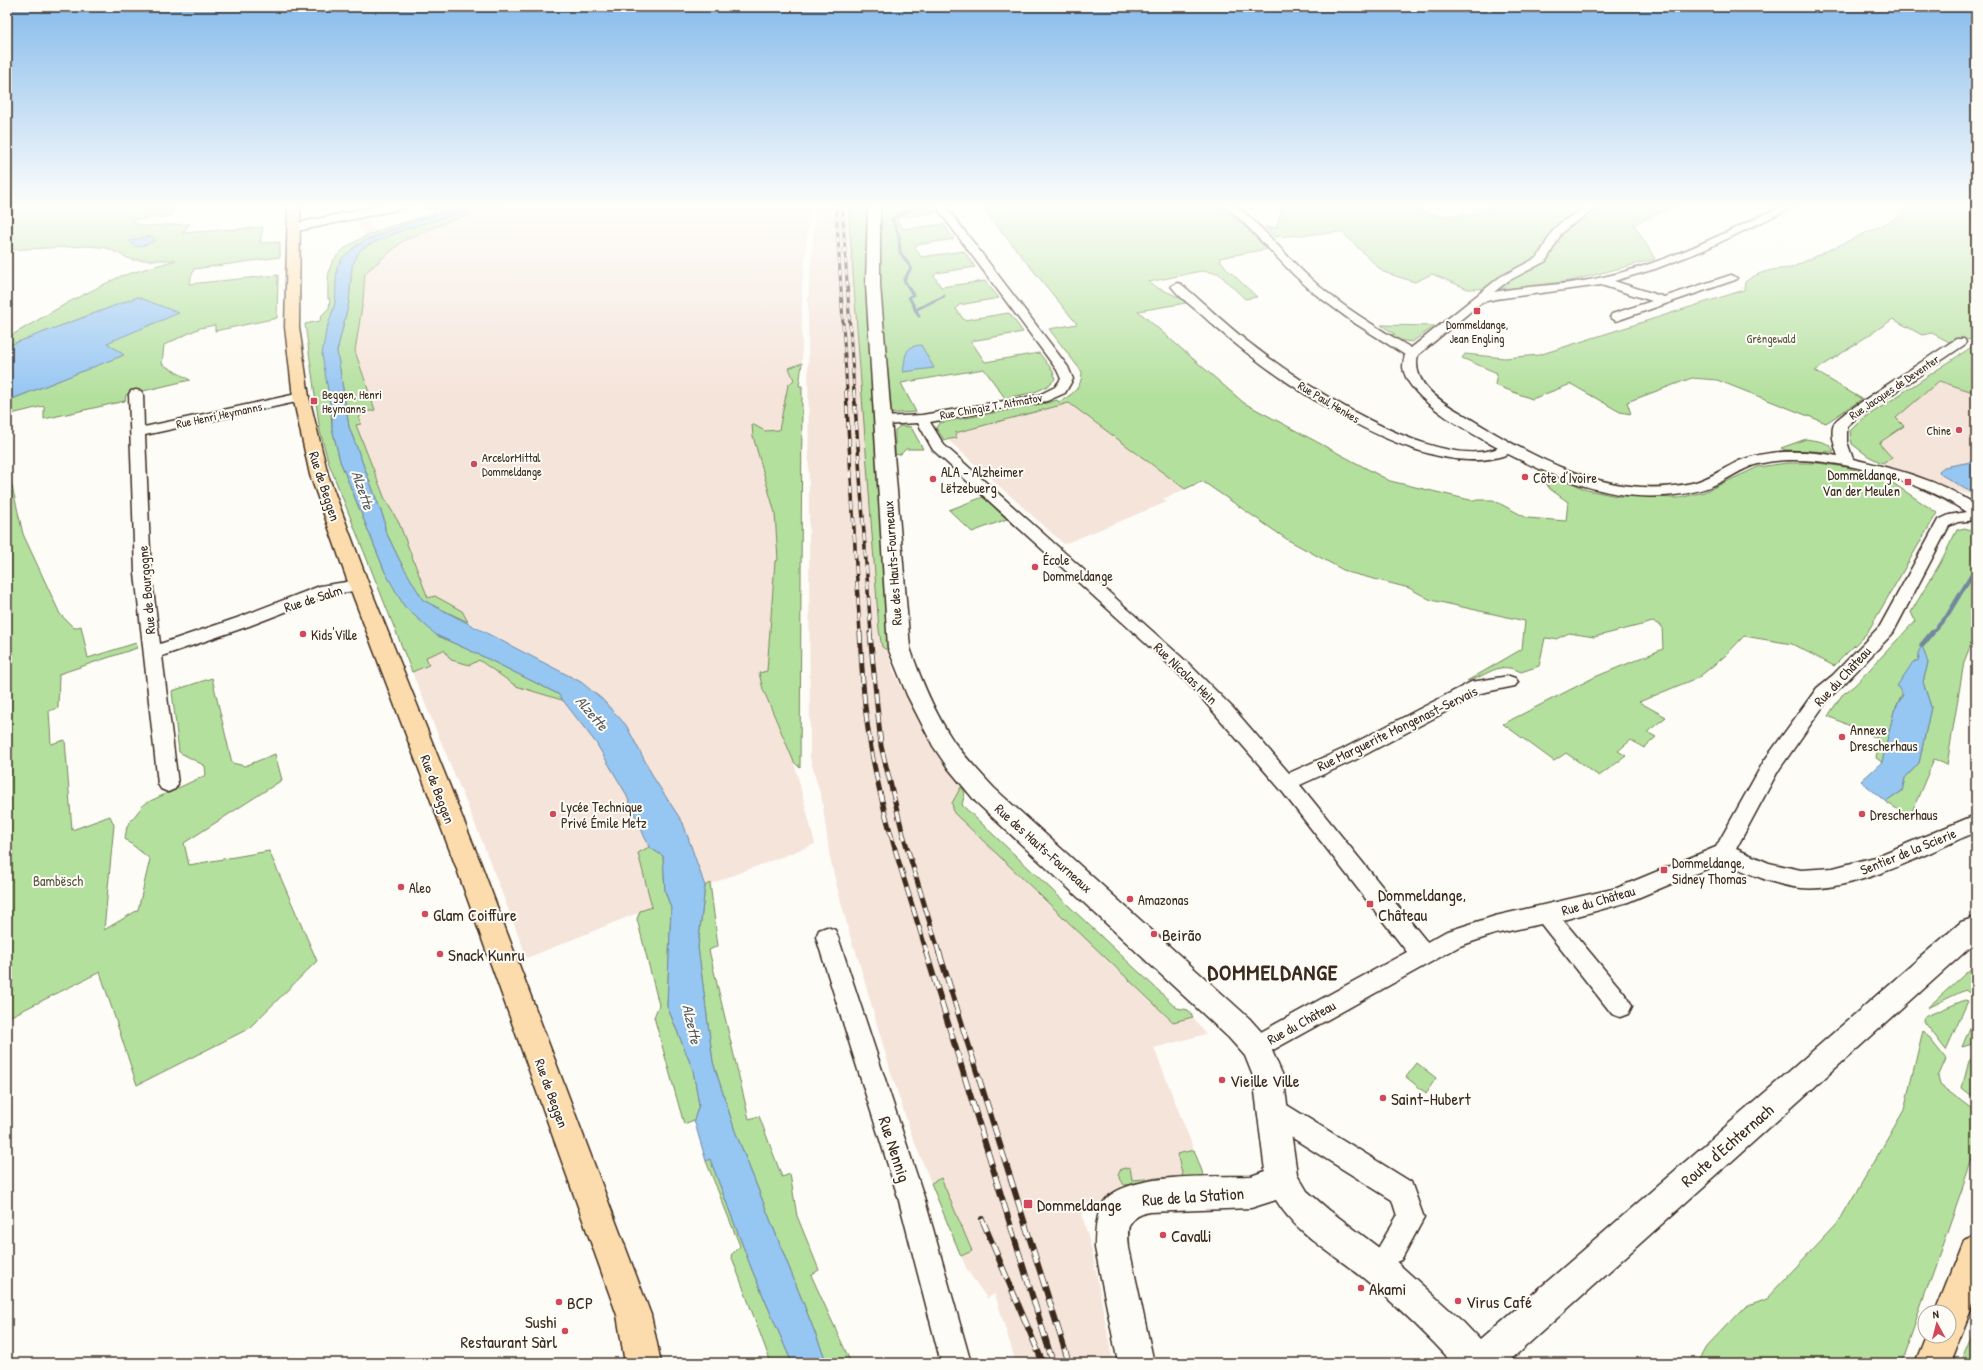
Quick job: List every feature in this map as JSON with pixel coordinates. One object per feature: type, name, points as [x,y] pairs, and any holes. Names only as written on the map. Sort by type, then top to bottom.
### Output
[{"type":"main road","name":"Rue de Beggen","points":[[293,268],[292,327],[301,397],[319,475],[359,585],[468,864],[631,1308],[643,1363]]},
{"type":"main road","points":[[1956,1304],[1976,1253]]},
{"type":"main road","points":[[1932,1363],[1940,1344]]},
{"type":"street","name":"Rue des Hauts-Fourneaux","points":[[873,268],[882,421],[899,648],[906,670],[942,740],[959,765],[985,795],[1239,1028],[1256,1047],[1268,1076],[1274,1111],[1282,1179],[1296,1202],[1312,1217],[1379,1269],[1452,1335],[1479,1363]]},
{"type":"street","name":"Rue Chingiz T. Aitmatov","points":[[882,421],[922,418],[1042,398],[1060,390],[1067,379],[1063,370],[987,268]]},
{"type":"street","points":[[1294,268],[1327,297],[1386,339],[1412,354]]},
{"type":"street","points":[[1525,268],[1504,279],[1481,299],[1426,341],[1412,354],[1409,368],[1412,377],[1434,401],[1508,449],[1537,464],[1588,483],[1617,489],[1647,491],[1674,490],[1696,487],[1751,462],[1780,457],[1812,457],[1847,462],[1903,478],[1942,492],[1976,512]]},
{"type":"street","points":[[1481,299],[1499,294],[1601,281],[1640,268]]},
{"type":"street","points":[[1616,317],[1731,278]]},
{"type":"street","points":[[1601,281],[1665,301]]},
{"type":"street","name":"Rue Paul Henkes","points":[[1177,286],[1228,332],[1259,356],[1324,400],[1364,423],[1439,453],[1488,455],[1508,449]]},
{"type":"street","name":"Rue Jacques de Deventer","points":[[1847,462],[1842,450],[1840,425],[1850,416],[1960,342]]},
{"type":"street","name":"Rue de Bourgogne","points":[[136,394],[143,572],[168,784]]},
{"type":"street","name":"Rue Henri Heymanns","points":[[138,432],[301,397]]},
{"type":"street","name":"Rue Nicolas Hein","points":[[922,418],[938,447],[1182,667],[1216,700],[1287,782],[1400,930],[1423,954]]},
{"type":"street","name":"Rue du Château","points":[[1256,1047],[1423,954],[1453,939],[1495,925],[1583,906],[1620,896],[1723,853],[1771,766],[1823,693],[1839,679],[1887,629],[1943,523],[1954,518],[1976,515]]},
{"type":"street","name":"Rue de Salm","points":[[152,653],[243,622],[329,599],[359,585]]},
{"type":"street","name":"Rue Marguerite Mongenast-Servais","points":[[1287,782],[1348,755],[1477,687],[1509,682]]},
{"type":"street","name":"Sentier de la Scierie","points":[[1723,853],[1766,871],[1801,879],[1833,877],[1879,865],[1973,824],[1976,826]]},
{"type":"street","points":[[1545,913],[1620,1006]]},
{"type":"street","name":"Route d'Echternach","points":[[1479,1363],[1971,930],[1976,929]]},
{"type":"street","name":"Rue Nennig","points":[[827,937],[911,1197],[956,1363]]},
{"type":"street","points":[[1274,1111],[1402,1191],[1411,1218],[1391,1250]]},
{"type":"street","name":"Rue de la Station","points":[[1136,1363],[1112,1248],[1111,1229],[1117,1211],[1132,1200],[1149,1196],[1251,1192],[1266,1188],[1282,1179]]},
{"type":"shaded area","points":[[371,268],[804,268],[802,285],[802,363],[789,368],[794,380],[788,385],[779,430],[765,431],[752,424],[753,436],[775,513],[778,561],[775,561],[767,671],[760,673],[763,689],[794,762],[815,844],[705,886],[683,823],[655,780],[626,725],[602,699],[581,682],[468,622],[462,611],[428,598],[399,523],[385,499],[356,425],[359,417],[366,412],[375,410],[355,351],[363,300],[365,273]]},
{"type":"shaded area","points":[[811,268],[853,268],[879,630],[882,647],[887,650],[894,672],[930,745],[961,787],[952,803],[1173,1022],[1193,1017],[1206,1034],[1154,1048],[1194,1150],[1178,1154],[1183,1176],[1120,1180],[1124,1185],[1097,1204],[1081,1210],[1093,1256],[1113,1363],[1016,1363],[995,1294],[987,1298],[967,1270],[961,1256],[972,1251],[941,1178],[931,1183],[912,1136],[892,1076],[855,948],[853,947],[830,858],[822,800],[810,758],[808,299]]},
{"type":"shaded area","points":[[1927,377],[1976,393],[1976,497],[1894,469],[1868,456],[1852,444],[1850,431],[1860,421]]},
{"type":"shaded area","points":[[1069,403],[1185,489],[1163,499],[1167,502],[1064,544],[948,440],[957,438],[954,433]]},
{"type":"shaded area","name":"Lycée Technique Privé Émile Metz","points":[[444,650],[479,660],[516,686],[565,701],[596,743],[625,792],[649,847],[638,853],[652,907],[527,958],[480,836],[412,672],[429,666],[426,657]]},
{"type":"green space","points":[[149,268],[202,268],[194,269],[189,284],[278,275],[277,318],[215,331],[215,325],[200,328],[164,345],[162,364],[190,380],[126,395],[125,401],[44,419],[44,406],[7,415],[7,401],[123,355],[107,343],[138,297],[7,346],[7,338],[69,302],[121,276]]},
{"type":"green space","points":[[330,268],[337,268],[335,304],[326,331],[332,428],[340,461],[385,572],[436,635],[558,694],[565,701],[516,686],[479,660],[470,665],[451,660],[444,650],[426,657],[429,665],[412,672],[329,464],[320,431],[305,324],[320,321],[321,316],[329,308]]},
{"type":"green space","points":[[352,268],[371,268],[365,273],[363,300],[355,351],[375,410],[366,412],[359,417],[361,424],[356,425],[385,499],[399,523],[428,598],[435,596],[462,611],[468,622],[422,600],[400,561],[385,530],[384,519],[349,427],[337,351],[349,302]]},
{"type":"green space","points":[[853,268],[969,268],[936,273],[934,276],[941,287],[985,281],[999,298],[959,305],[956,309],[964,320],[1009,313],[1023,332],[971,341],[985,362],[1039,353],[1053,371],[1055,379],[1050,384],[1038,391],[1005,398],[984,369],[901,383],[916,412],[882,414],[899,648],[887,650],[882,647],[879,630]]},
{"type":"green space","points":[[1031,268],[1226,268],[1257,297],[1245,299],[1218,273],[1201,271],[1149,282],[1158,288],[1177,296],[1186,303],[1138,311],[1244,403],[1390,481],[1470,500],[1493,500],[1527,518],[1566,521],[1568,502],[1550,489],[1538,472],[1542,469],[1587,490],[1617,496],[1679,498],[1704,492],[1758,467],[1787,463],[1817,463],[1846,467],[1887,479],[1937,513],[1867,633],[1834,666],[1792,644],[1744,636],[1725,656],[1699,677],[1639,702],[1666,717],[1647,732],[1656,737],[1644,748],[1631,740],[1618,751],[1626,756],[1599,776],[1566,753],[1554,761],[1503,724],[1595,677],[1663,649],[1662,626],[1653,622],[1594,637],[1569,633],[1556,639],[1545,638],[1539,666],[1521,672],[1513,669],[1499,668],[1467,681],[1522,649],[1525,621],[1431,600],[1409,588],[1347,572],[1288,540],[1202,481],[1185,489],[1069,403],[955,433],[957,438],[944,440],[936,428],[939,423],[1057,400],[1059,402],[1068,397],[1078,387],[1082,378],[1082,372],[1049,329],[1077,324]]},
{"type":"green space","points":[[1379,268],[1621,268],[1571,281],[1510,288],[1468,289],[1432,274],[1415,282],[1383,272]]},
{"type":"green space","name":"Gréngewald","points":[[1791,268],[1976,268],[1976,338],[1951,343],[1932,333],[1922,335],[1893,319],[1815,371],[1862,399],[1826,423],[1717,380],[1692,378],[1627,402],[1631,414],[1620,412],[1571,384],[1532,399],[1495,385],[1497,373],[1462,358],[1465,354],[1505,358],[1539,355],[1744,290],[1745,282],[1756,275],[1773,270]]},
{"type":"green space","points":[[1381,325],[1435,326],[1412,342],[1399,340],[1390,335],[1395,334]]},
{"type":"green space","points":[[1976,344],[1976,393],[1939,381],[1896,418],[1904,426],[1879,443],[1892,458],[1882,463],[1868,456],[1852,444],[1850,431],[1860,421]]},
{"type":"green space","points":[[802,363],[799,386],[802,386],[800,768],[794,762],[763,689],[759,673],[767,671],[775,561],[778,560],[775,513],[753,436],[752,424],[765,431],[779,430],[788,385],[794,380],[789,368]]},
{"type":"green space","points":[[900,426],[911,427],[923,449],[906,449],[901,454],[895,455],[895,430]]},
{"type":"green space","points":[[1806,439],[1826,444],[1832,448],[1834,452],[1785,450],[1781,448]]},
{"type":"green space","name":"Bambësch","points":[[7,464],[23,534],[60,614],[74,628],[81,626],[88,658],[136,643],[137,648],[59,674],[58,708],[49,711],[51,744],[65,740],[72,830],[110,816],[114,825],[104,930],[138,910],[150,859],[125,839],[127,826],[144,804],[206,775],[205,766],[179,752],[172,691],[212,678],[232,763],[245,766],[275,754],[282,780],[184,843],[189,865],[269,851],[317,961],[248,1029],[137,1085],[100,972],[7,1018]]},
{"type":"green space","points":[[983,497],[1007,519],[972,532],[949,510]]},
{"type":"green space","points":[[1965,528],[1976,532],[1976,631],[1964,662],[1947,765],[1934,759],[1911,814],[1905,814],[1886,802],[1902,791],[1905,778],[1919,763],[1931,707],[1923,682],[1928,663],[1919,660],[1894,711],[1882,762],[1876,758],[1879,739],[1828,716],[1842,695],[1855,685],[1915,621],[1911,612],[1939,565],[1957,530]]},
{"type":"green space","points":[[961,787],[965,792],[962,805],[1177,1008],[1188,1010],[1193,1017],[1173,1022],[954,813],[952,803]]},
{"type":"green space","points":[[649,847],[663,856],[665,891],[671,908],[667,1006],[693,1070],[699,1105],[694,1120],[684,1124],[654,1017],[659,1005],[637,919],[640,911],[652,907],[638,853]]},
{"type":"green space","points":[[710,883],[718,946],[709,950],[749,1119],[759,1116],[782,1177],[790,1174],[797,1216],[819,1270],[811,1275],[851,1363],[827,1363],[735,1131],[713,1062],[698,947],[705,886]]},
{"type":"green space","points":[[1976,964],[1976,997],[1965,990],[1927,1008]]},
{"type":"green space","points":[[1965,1000],[1968,1001],[1946,1050],[1923,1020],[1924,1017]]},
{"type":"green space","points":[[1976,1013],[1976,1043],[1962,1047]]},
{"type":"green space","points":[[1923,1030],[1946,1059],[1938,1077],[1940,1085],[1976,1112],[1976,1149],[1922,1304],[1917,1304],[1917,1317],[1901,1363],[1698,1363],[1707,1347],[1745,1307],[1766,1299],[1841,1219],[1904,1110]]},
{"type":"green space","points":[[1976,1056],[1976,1099],[1962,1088],[1969,1061]]},
{"type":"green space","points":[[1417,1063],[1436,1078],[1426,1093],[1406,1077]]},
{"type":"green space","points":[[1194,1150],[1206,1182],[1124,1185],[1118,1175],[1121,1169],[1130,1167],[1132,1180],[1183,1176],[1177,1154]]},
{"type":"green space","points":[[710,1159],[752,1270],[792,1363],[771,1363],[731,1255],[740,1246],[706,1161]]},
{"type":"green space","points":[[941,1178],[972,1251],[961,1256],[931,1183]]},
{"type":"green space","points":[[1976,1327],[1976,1363],[1961,1363]]},
{"type":"water","name":"Alzette","points":[[337,268],[352,268],[349,302],[337,351],[349,427],[384,519],[385,530],[400,561],[423,600],[581,682],[602,699],[626,725],[655,780],[683,823],[705,886],[698,947],[713,1062],[735,1131],[827,1363],[792,1363],[752,1270],[710,1159],[706,1161],[694,1120],[699,1105],[693,1070],[667,1006],[671,908],[665,891],[663,856],[649,847],[625,792],[596,743],[558,694],[436,635],[404,606],[385,572],[340,461],[332,428],[332,415],[322,354],[326,331],[335,304]]},
{"type":"water","points":[[138,297],[179,313],[107,343],[124,355],[7,401],[7,346]]},
{"type":"water","points":[[921,345],[934,368],[903,372],[905,357],[908,350],[915,346]]},
{"type":"water","points":[[1976,461],[1976,493],[1965,489],[1940,474],[1939,471],[1944,467]]},
{"type":"water","points":[[1922,645],[1928,663],[1923,682],[1931,707],[1919,763],[1905,778],[1902,791],[1886,802],[1861,781],[1882,762],[1894,711],[1903,695],[1897,686],[1913,662],[1919,660],[1918,653]]},
{"type":"waterway","points":[[911,268],[904,280],[913,295],[909,297],[916,310]]},
{"type":"waterway","points":[[916,310],[944,296]]},
{"type":"waterway","points":[[916,310],[919,316]]},
{"type":"waterway","points":[[1931,634],[1947,616],[1971,576]]},
{"type":"waterway","points":[[1922,645],[1932,633]]},
{"type":"railway","points":[[840,268],[847,391]]},
{"type":"railway","points":[[846,268],[854,391]]},
{"type":"railway","points":[[846,390],[860,634]]},
{"type":"railway","points":[[854,390],[871,634]]},
{"type":"railway","points":[[860,633],[865,705],[876,774],[896,851],[927,953]]},
{"type":"railway","points":[[870,633],[881,746],[903,834],[939,953]]},
{"type":"railway","points":[[926,952],[1053,1363]]},
{"type":"railway","points":[[939,952],[1069,1363]]},
{"type":"railway","points":[[982,1219],[1043,1363]]},
{"type":"place","name":"Dommeldange, Jean Engling","points":[[1477,311]]},
{"type":"place","name":"Beggen, Henri Heymanns","points":[[314,401]]},
{"type":"place","name":"Chine","points":[[1959,430]]},
{"type":"place","name":"ArcelorMittal Dommeldange","points":[[474,464]]},
{"type":"place","name":"Côte d’Ivoire","points":[[1525,477]]},
{"type":"place","name":"ALA - Alzheimer Lëtzebuerg","points":[[933,479]]},
{"type":"place","name":"Dommeldange, Van der Meulen","points":[[1908,482]]},
{"type":"place","name":"École Dommeldange","points":[[1035,567]]},
{"type":"place","name":"Kids'Ville","points":[[303,634]]},
{"type":"place","name":"Annexe Drescherhaus","points":[[1842,737]]},
{"type":"place","name":"Lycée Technique Privé Émile Metz","points":[[553,814]]},
{"type":"place","name":"Drescherhaus","points":[[1862,814]]},
{"type":"place","name":"Dommeldange, Sidney Thomas","points":[[1664,870]]},
{"type":"place","name":"Aleo","points":[[401,887]]},
{"type":"place","name":"Amazonas","points":[[1130,899]]},
{"type":"place","name":"Dommeldange, Château","points":[[1370,904]]},
{"type":"place","name":"Glam Coiffure","points":[[425,914]]},
{"type":"place","name":"Beirão","points":[[1154,934]]},
{"type":"place","name":"Snack Kunru","points":[[440,954]]},
{"type":"place","name":"Vieille Ville","points":[[1222,1080]]},
{"type":"place","name":"Saint-Hubert","points":[[1383,1098]]},
{"type":"place","name":"Dommeldange","points":[[1028,1204]]},
{"type":"place","name":"Cavalli","points":[[1163,1235]]},
{"type":"place","name":"Akami","points":[[1361,1288]]},
{"type":"place","name":"Virus Café","points":[[1458,1301]]},
{"type":"place","name":"BCP","points":[[559,1302]]},
{"type":"place","name":"Sushi Restaurant Sàrl","points":[[565,1331]]},
{"type":"district","name":"DOMMELDANGE","points":[[1273,972]]}]
